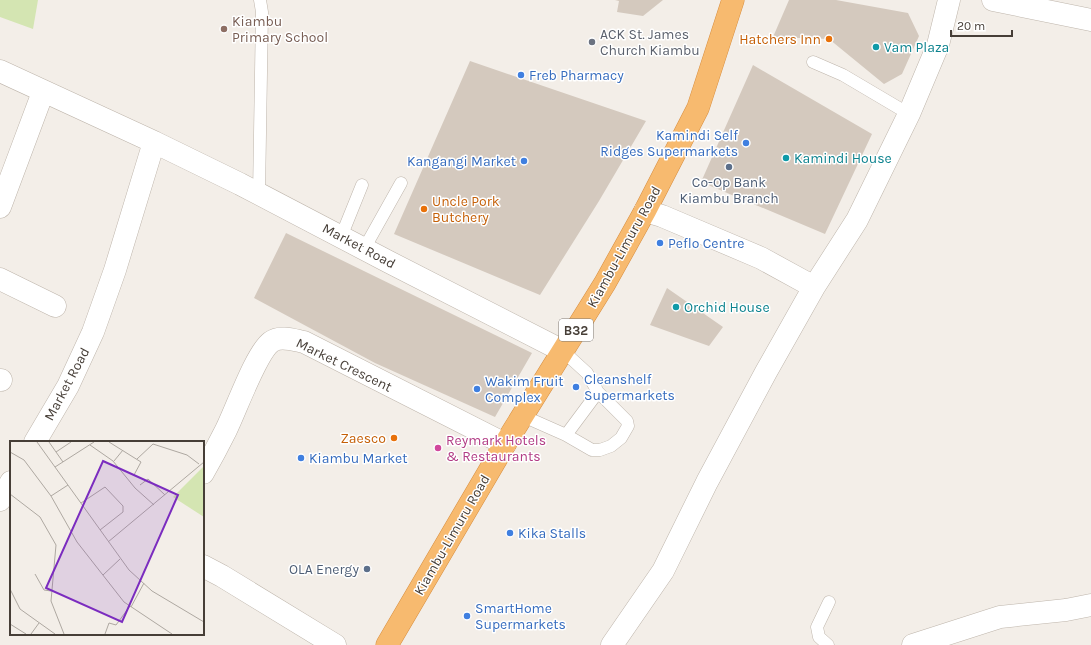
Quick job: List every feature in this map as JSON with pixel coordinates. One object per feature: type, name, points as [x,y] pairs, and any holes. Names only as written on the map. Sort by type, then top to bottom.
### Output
[{"type":"highway","name":"Kiambu-Limuru Road","points":[[388,645],[505,444],[605,283],[645,211],[698,108],[733,0]]},
{"type":"street","points":[[612,645],[663,571],[707,482],[766,372],[814,287],[857,220],[908,114],[938,45],[950,0]]},
{"type":"street","points":[[993,0],[1091,20]]},
{"type":"street","name":"Market Road","points":[[0,71],[154,142],[259,194],[563,351]]},
{"type":"street","points":[[0,207],[44,92]]},
{"type":"street","name":"Market Road","points":[[36,441],[68,386],[93,332],[115,270],[154,142]]},
{"type":"street","points":[[645,211],[662,216],[761,258],[814,287]]},
{"type":"street","points":[[0,280],[55,306]]},
{"type":"street","name":"Market Crescent","points":[[204,471],[226,432],[257,362],[266,347],[272,341],[287,338],[304,342],[505,444]]},
{"type":"street","points":[[0,500],[10,484]]},
{"type":"street","points":[[204,567],[335,645]]},
{"type":"street","points":[[913,645],[1000,617],[1066,610],[1091,605]]},
{"type":"lane","points":[[259,194],[262,12],[260,0]]},
{"type":"lane","points":[[812,62],[843,75],[908,114]]},
{"type":"lane","points":[[364,249],[401,183]]},
{"type":"lane","points":[[341,236],[362,185]]},
{"type":"lane","points":[[523,416],[566,435],[592,450],[600,450],[611,446],[621,438],[628,426],[627,421],[598,392],[587,373],[563,351]]},
{"type":"lane","points":[[566,435],[598,392]]},
{"type":"lane","points":[[828,645],[819,637],[817,627],[829,602]]},
{"type":"green space","points":[[0,0],[38,0],[33,29],[0,17]]},
{"type":"building","points":[[615,0],[663,0],[643,16],[617,12],[619,1]]},
{"type":"building","name":"Vam Plaza","points":[[789,0],[836,0],[908,13],[919,36],[902,74],[884,84],[829,39],[773,37]]},
{"type":"building","name":"Kangangi Market","points":[[470,61],[646,121],[599,201],[540,295],[394,234]]},
{"type":"building","name":"Kamindi House","points":[[753,65],[872,134],[825,234],[701,182]]},
{"type":"building","points":[[286,233],[532,353],[495,417],[375,363],[254,298]]},
{"type":"building","name":"Orchid House","points":[[667,288],[723,327],[709,346],[650,325]]},
{"type":"place","name":"Kiambu Primary School","points":[[224,29]]},
{"type":"place","name":"Hatchers Inn","points":[[829,39]]},
{"type":"place","name":"ACK St. James Church Kiambu","points":[[592,42]]},
{"type":"place","name":"Vam Plaza","points":[[876,47]]},
{"type":"place","name":"Freb Pharmacy","points":[[521,75]]},
{"type":"place","name":"Kamindi Self Ridges Supermarkets","points":[[746,143]]},
{"type":"place","name":"Kamindi House","points":[[786,158]]},
{"type":"place","name":"Kangangi Market","points":[[524,161]]},
{"type":"place","name":"Co-Op Bank Kiambu Branch","points":[[729,167]]},
{"type":"place","name":"Uncle Pork Butchery","points":[[424,209]]},
{"type":"place","name":"Peflo Centre","points":[[660,243]]},
{"type":"place","name":"Orchid House","points":[[676,307]]},
{"type":"place","name":"Cleanshelf Supermarkets","points":[[576,387]]},
{"type":"place","name":"Wakim Fruit Complex","points":[[477,389]]},
{"type":"place","name":"Zaesco","points":[[394,438]]},
{"type":"place","name":"Reymark Hotels & Restaurants","points":[[438,448]]},
{"type":"place","name":"Kiambu Market","points":[[301,458]]},
{"type":"place","name":"Kika Stalls","points":[[510,533]]},
{"type":"place","name":"OLA Energy","points":[[367,569]]},
{"type":"place","name":"SmartHome Supermarkets","points":[[467,616]]}]
